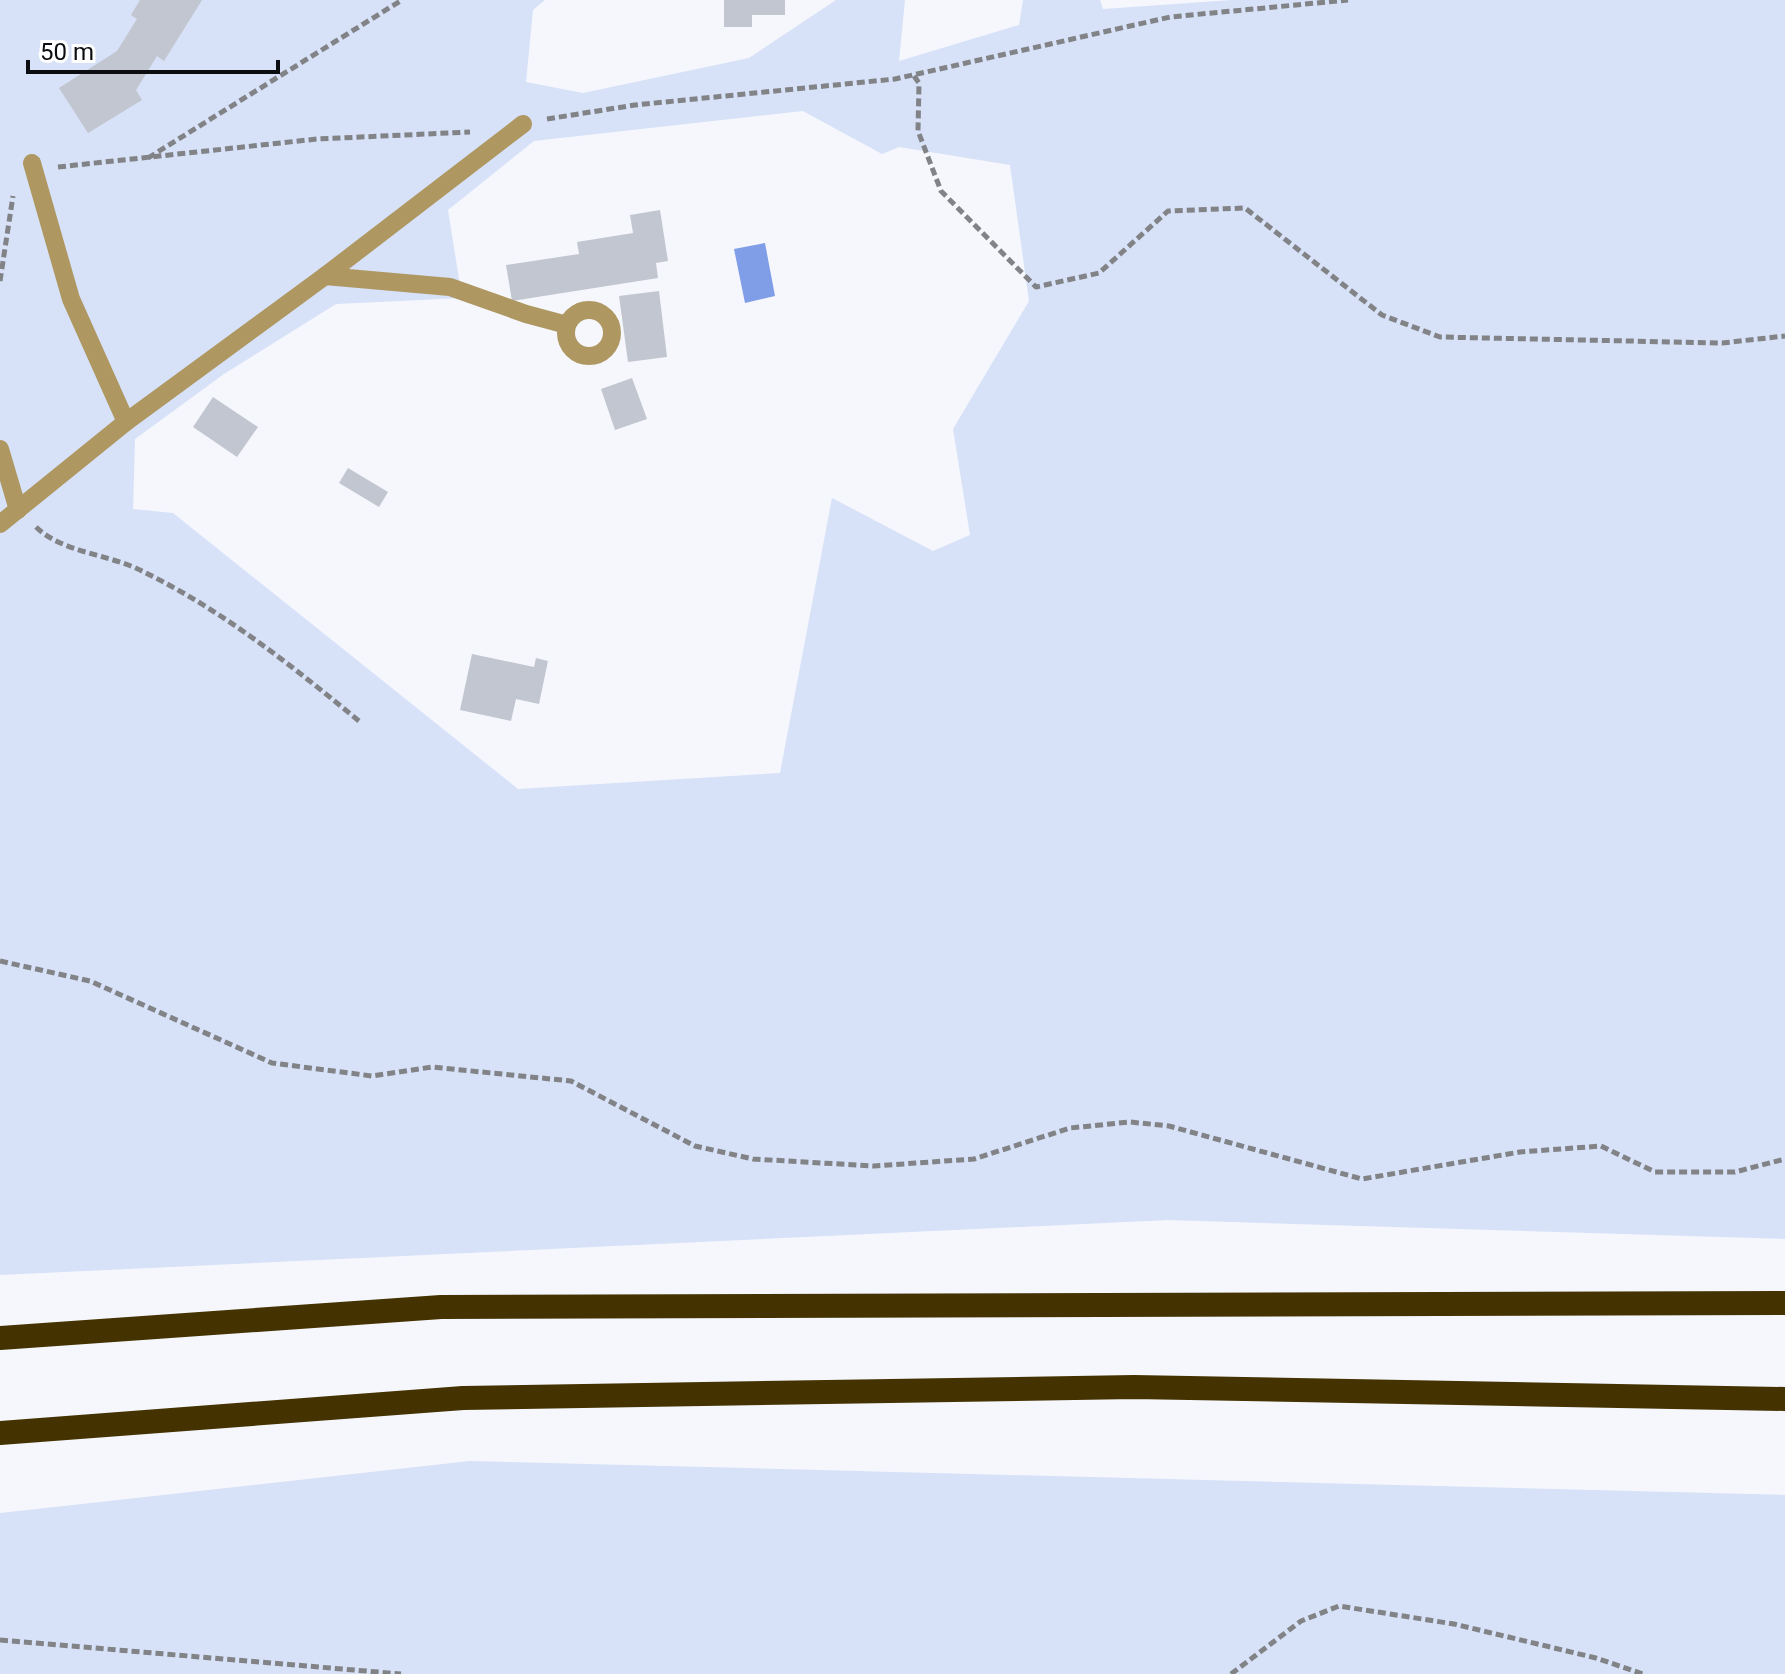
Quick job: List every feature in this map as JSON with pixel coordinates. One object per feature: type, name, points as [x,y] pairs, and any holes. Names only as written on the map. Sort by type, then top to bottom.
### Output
[{"type":"highway","points":[[0,1338],[441,1307],[1785,1303]]},
{"type":"highway","points":[[0,1433],[463,1398],[1134,1387],[1785,1399]]},
{"type":"lane","points":[[0,524],[126,422],[325,276],[523,124]]},
{"type":"lane","points":[[32,163],[71,299],[126,422]]},
{"type":"lane","points":[[325,276],[450,287],[567,325]]},
{"type":"lane","points":[[0,449],[18,510]]},
{"type":"path","points":[[146,159],[402,0]]},
{"type":"path","points":[[523,124],[635,105],[914,75],[1170,17],[1348,0]]},
{"type":"path","points":[[914,75],[919,83],[918,131],[941,191],[1036,287],[1099,273],[1168,211],[1245,208],[1382,315],[1440,337],[1722,343],[1785,336]]},
{"type":"path","points":[[52,168],[317,139],[477,132]]},
{"type":"path","points":[[0,281],[15,188]]},
{"type":"path","points":[[18,510],[48,539],[131,566],[177,590],[270,649],[359,721]]},
{"type":"path","points":[[0,961],[90,981],[272,1063],[372,1076],[432,1067],[571,1081],[695,1146],[753,1159],[874,1166],[974,1159],[1070,1128],[1130,1122],[1169,1126],[1362,1179],[1520,1152],[1601,1146],[1655,1172],[1735,1172],[1785,1159]]},
{"type":"path","points":[[1231,1674],[1301,1621],[1339,1606],[1454,1624],[1596,1658],[1643,1674]]},
{"type":"path","points":[[0,1640],[401,1674]]},
{"type":"shaded area","points":[[0,0],[545,0],[533,10],[526,82],[583,93],[749,58],[836,0],[905,0],[899,61],[1019,25],[1023,0],[1100,0],[1103,9],[1232,0],[1785,0],[1785,1239],[1168,1220],[0,1275]],"holes":[[[803,111],[882,154],[899,147],[1010,165],[1029,301],[953,429],[970,535],[933,551],[832,498],[780,773],[518,789],[173,513],[133,509],[135,439],[224,374],[336,304],[462,298],[448,210],[534,141]]]},
{"type":"shaded area","points":[[470,1461],[1785,1495],[1785,1674],[0,1674],[0,1513]]},
{"type":"water","points":[[765,243],[775,296],[745,303],[734,249]]},
{"type":"building","points":[[140,0],[202,0],[164,61],[157,56],[136,90],[142,100],[88,133],[59,88],[117,51],[137,19],[131,15]]},
{"type":"building","points":[[724,0],[785,0],[785,15],[752,15],[752,27],[724,27]]},
{"type":"building","points":[[660,210],[668,261],[656,263],[658,278],[512,301],[506,265],[579,254],[577,242],[633,233],[630,215]]},
{"type":"building","points":[[659,291],[667,357],[628,362],[619,296]]},
{"type":"building","points":[[632,378],[647,419],[615,430],[601,389]]},
{"type":"building","points":[[213,397],[258,427],[237,457],[193,427]]},
{"type":"building","points":[[348,468],[388,492],[379,507],[339,483]]},
{"type":"building","points":[[472,654],[534,667],[536,658],[548,661],[539,704],[516,699],[511,721],[460,710]]}]
